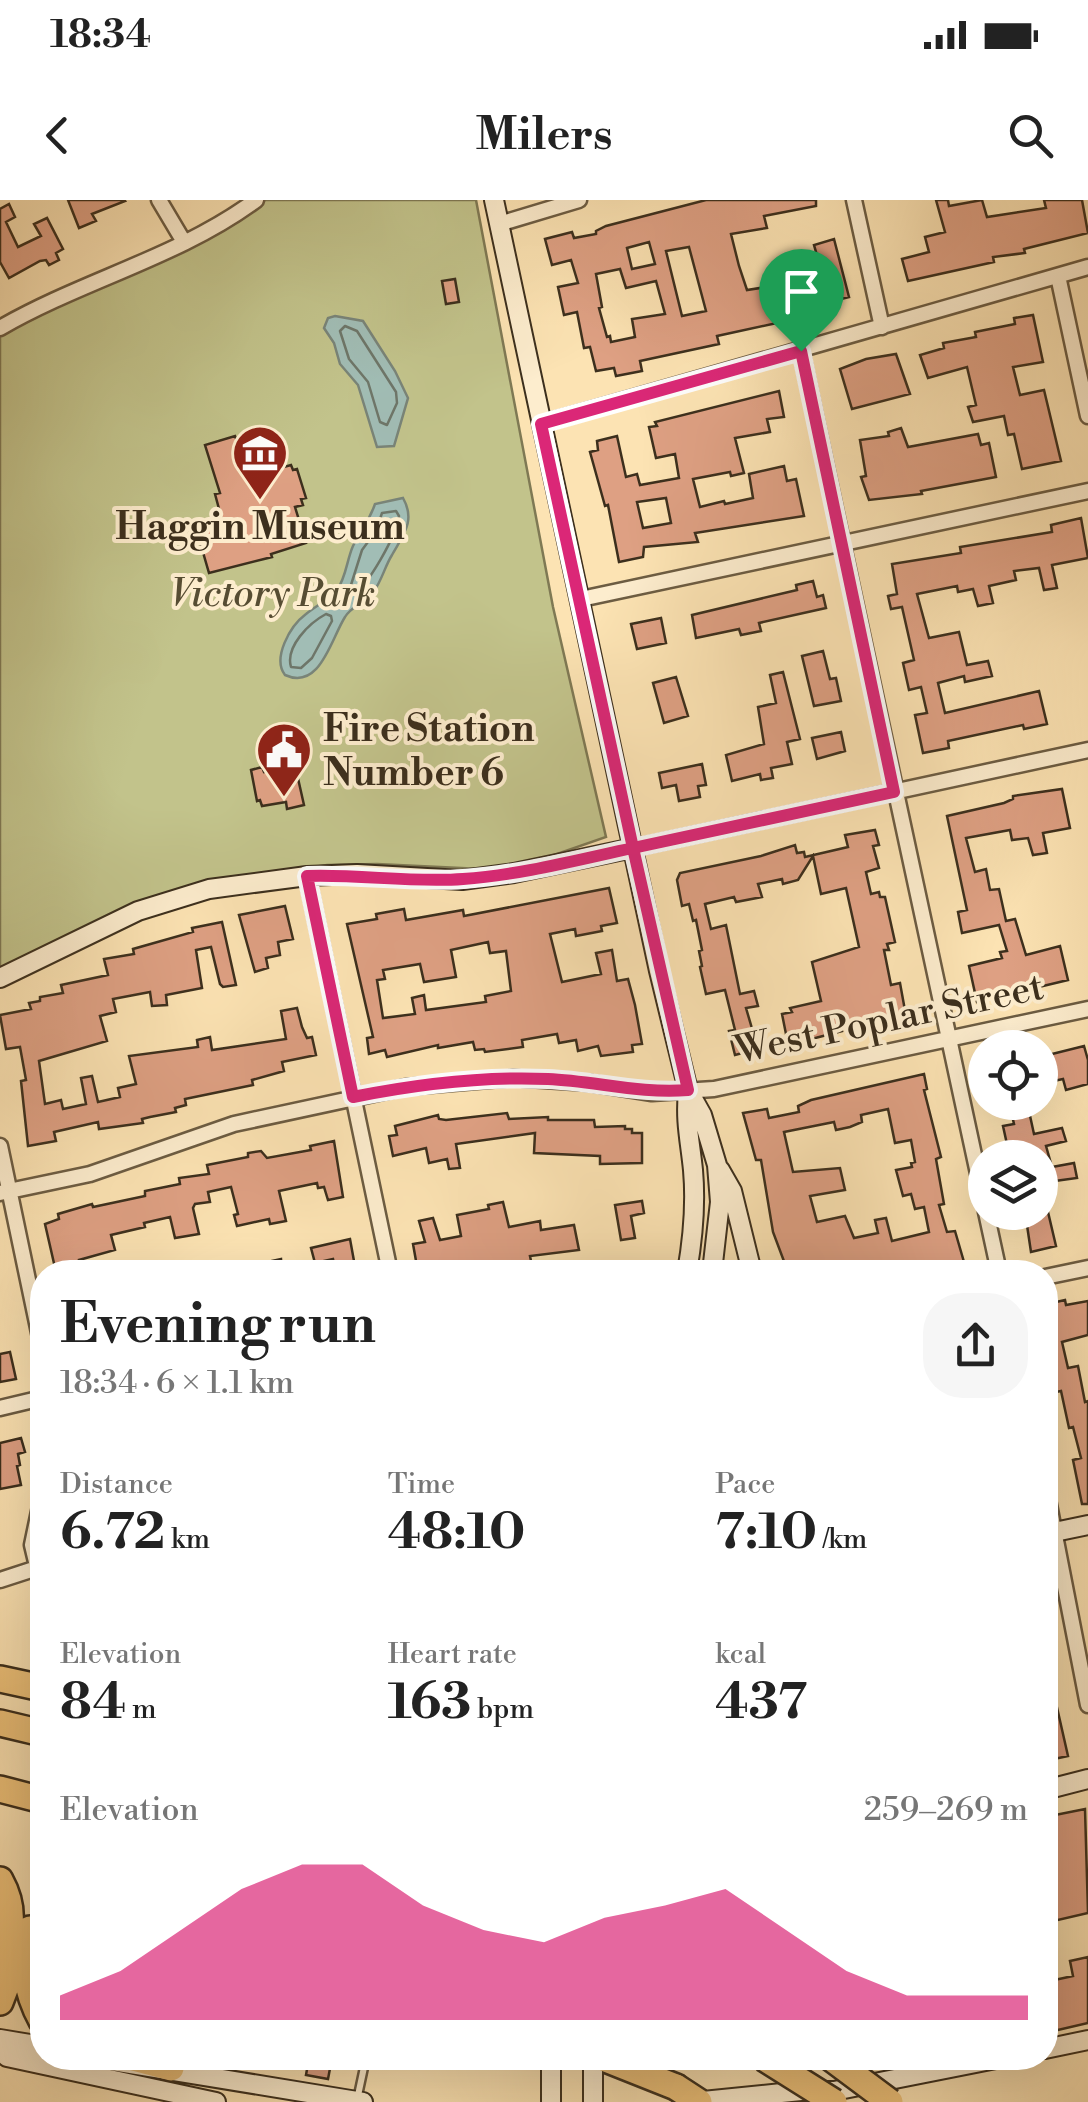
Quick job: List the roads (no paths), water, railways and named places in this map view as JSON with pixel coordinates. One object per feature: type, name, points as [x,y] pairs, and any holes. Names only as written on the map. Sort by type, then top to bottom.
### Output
[{"type":"highway","points":[[0,1679],[30,1685]]},
{"type":"highway","points":[[0,1723],[30,1730]]},
{"type":"highway","points":[[0,1789],[30,1797]]},
{"type":"highway","points":[[0,1880],[8,1895],[11,1916],[7,1942],[0,1956]]},
{"type":"highway","points":[[0,2002],[14,1962],[30,1934]]},
{"type":"highway","points":[[30,1948],[24,1973],[30,1995]]},
{"type":"highway","points":[[630,2070],[690,2097]]},
{"type":"highway","points":[[647,2070],[690,2097]]},
{"type":"highway","points":[[786,2070],[834,2096]]},
{"type":"highway","points":[[846,2070],[890,2102]]},
{"type":"main road","points":[[494,200],[688,1090],[702,1114],[717,1165],[720,1202],[713,1260]]},
{"type":"main road","points":[[0,978],[138,911],[209,889],[307,876],[357,874],[462,880],[633,848]]},
{"type":"main road","points":[[688,1090],[685,1122],[693,1170],[694,1223],[689,1260]]},
{"type":"main road","points":[[717,1165],[732,1191],[749,1260]]},
{"type":"main road","points":[[1058,1531],[1088,1525]]},
{"type":"main road","points":[[1058,1787],[1088,1780]]},
{"type":"main road","points":[[0,2039],[30,2044]]},
{"type":"main road","points":[[1058,2046],[1088,2040]]},
{"type":"main road","points":[[0,2051],[30,2061]]},
{"type":"main road","points":[[70,2070],[206,2100],[233,2080]]},
{"type":"main road","points":[[181,2070],[360,2102]]},
{"type":"main road","points":[[551,2070],[551,2102]]},
{"type":"main road","points":[[593,2070],[593,2102]]},
{"type":"main road","points":[[817,2102],[938,2070]]},
{"type":"main road","points":[[690,2097],[801,2090],[834,2096]]},
{"type":"street","points":[[159,200],[184,242]]},
{"type":"street","points":[[0,328],[86,284],[215,228],[256,200]]},
{"type":"street","points":[[499,224],[579,200]]},
{"type":"street","points":[[854,200],[882,327]]},
{"type":"street","points":[[541,424],[1088,267]]},
{"type":"street","points":[[1058,276],[1088,416]]},
{"type":"street","points":[[801,351],[971,1140]]},
{"type":"street","points":[[581,600],[1088,491]]},
{"type":"street","points":[[633,848],[1088,750]]},
{"type":"street","points":[[307,876],[387,1260]]},
{"type":"street","name":"West Poplar Street","points":[[5,1192],[90,1174],[234,1124],[353,1097],[458,1080],[513,1078],[590,1083],[652,1093],[714,1089],[1088,1009]]},
{"type":"street","points":[[0,1146],[5,1192],[30,1297]]},
{"type":"street","points":[[990,1230],[997,1260]]},
{"type":"street","points":[[1058,1275],[1088,1268]]},
{"type":"street","points":[[0,1408],[30,1401]]},
{"type":"street","points":[[1058,1569],[1088,1706]]},
{"type":"street","points":[[0,1580],[30,1572]]},
{"type":"lane","points":[[360,2102],[364,2070]]},
{"type":"lane","points":[[901,2070],[902,2077]]},
{"type":"water","points":[[328,318],[363,321],[408,398],[394,446],[377,447],[358,385],[340,364],[334,343],[324,328]]},
{"type":"water","points":[[403,498],[408,514],[406,528],[374,591],[348,613],[316,669],[297,678],[285,675],[281,660],[289,634],[300,619],[337,590],[353,546],[375,504]]},
{"type":"place","name":"Haggin Museum","points":[[260,502]]},
{"type":"place","name":"Fire Station Number 6","points":[[284,799]]},
{"type":"park label","name":"Victory Park","points":[[273,593]]}]
